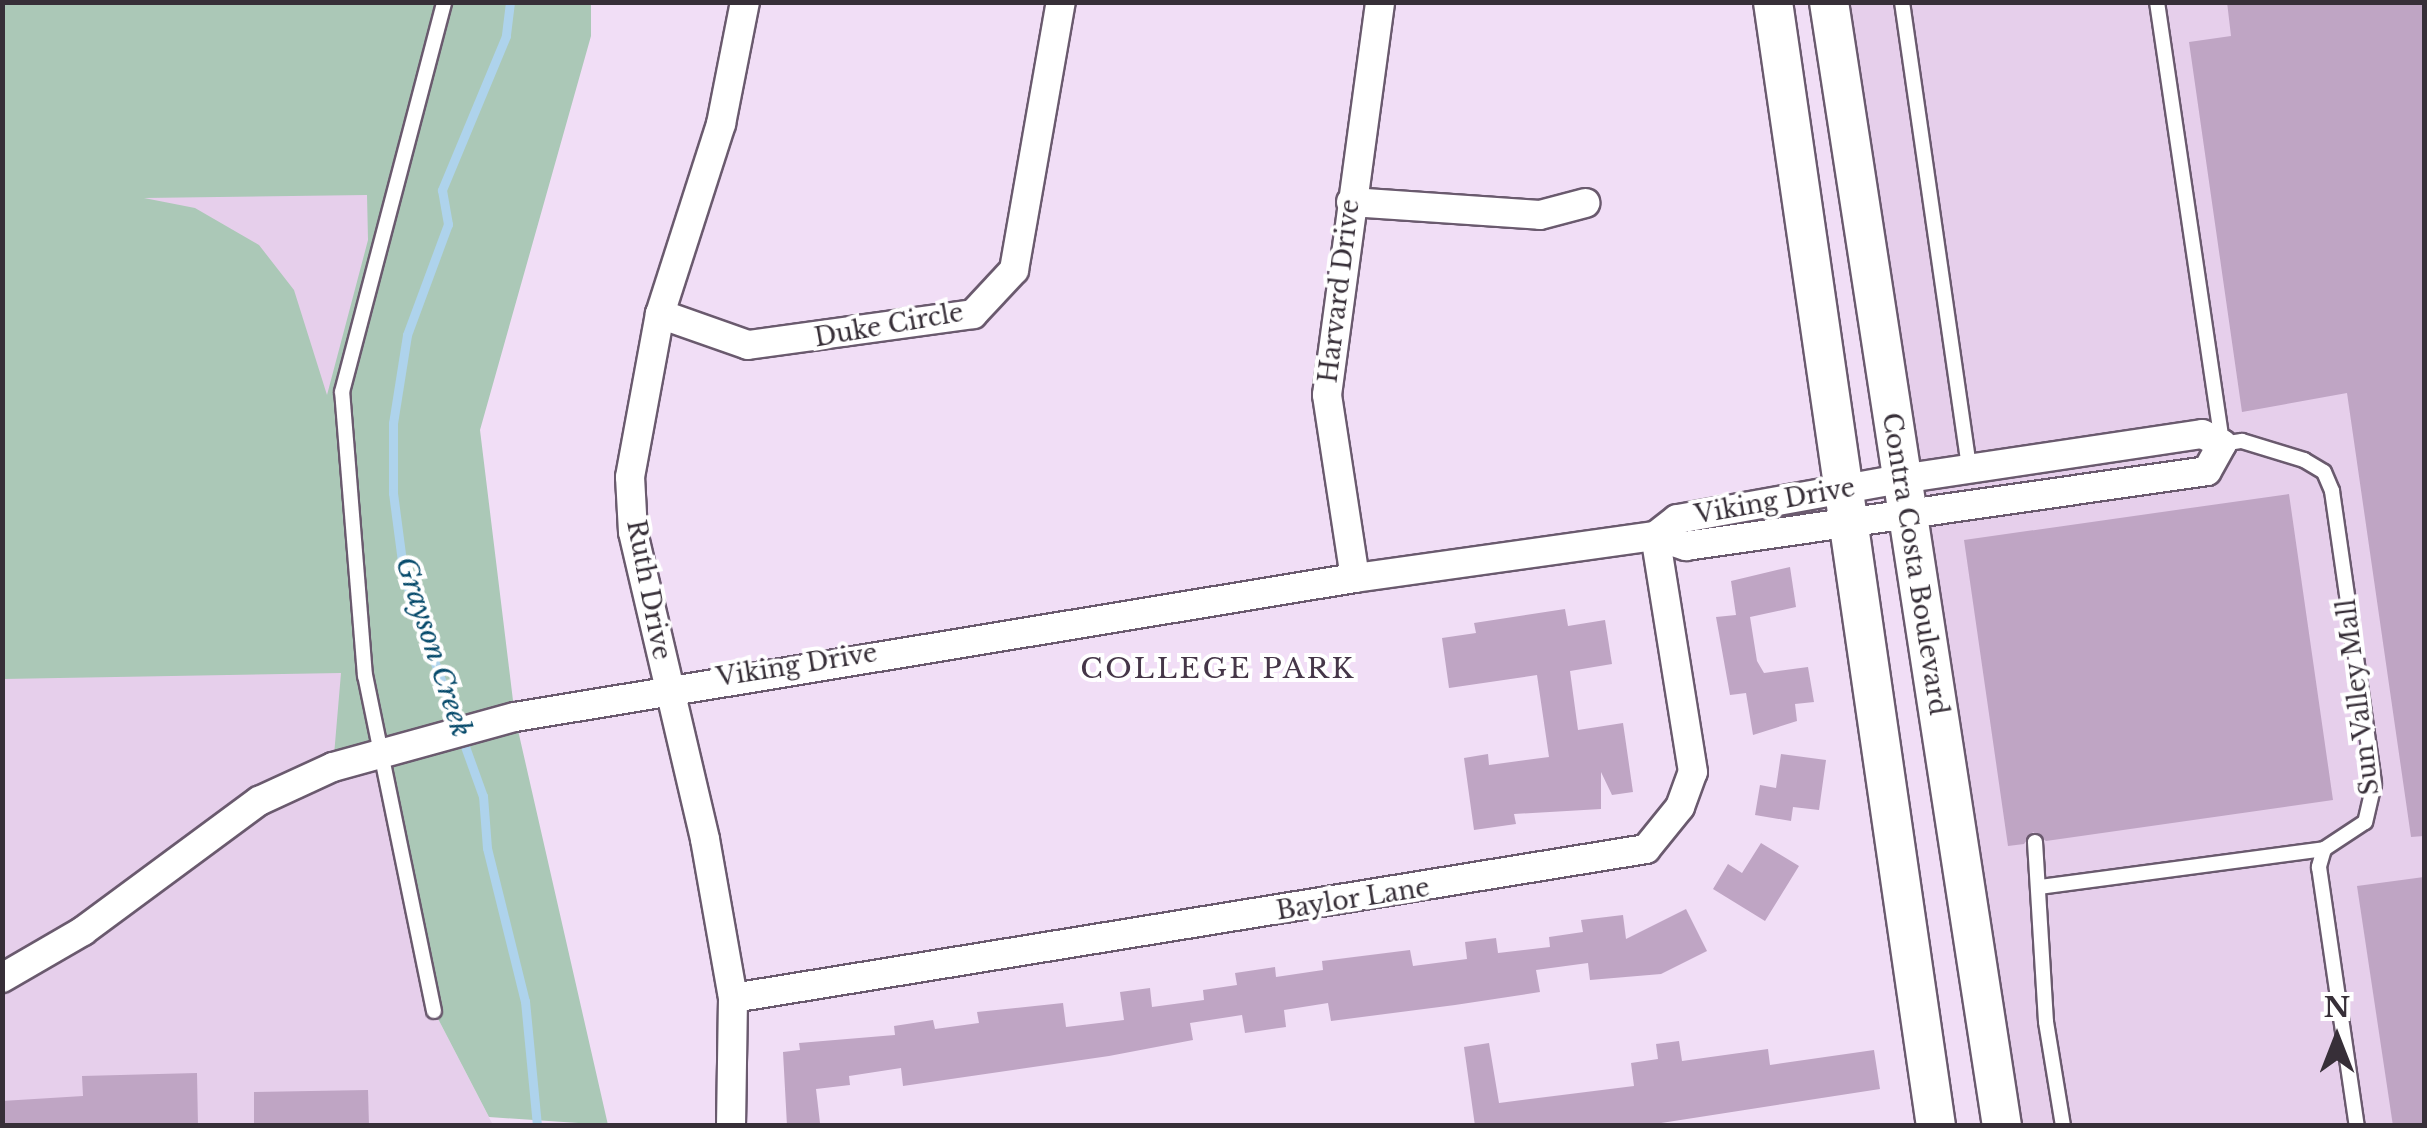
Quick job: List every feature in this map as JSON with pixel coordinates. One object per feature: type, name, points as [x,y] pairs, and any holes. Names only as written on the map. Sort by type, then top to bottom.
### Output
[{"type":"main road","points":[[1773,2],[1936,1126]]},
{"type":"main road","name":"Contra Costa Boulevard","points":[[1829,2],[2002,1126]]},
{"type":"street","name":"Ruth Drive","points":[[731,1126],[733,998],[633,532],[630,477],[660,314],[721,124],[745,2]]},
{"type":"street","name":"Duke Circle","points":[[660,314],[748,346],[972,314],[1014,270],[1061,2]]},
{"type":"street","name":"Harvard Drive","points":[[1356,578],[1327,394],[1380,2]]},
{"type":"street","points":[[1351,202],[1540,215],[1585,202]]},
{"type":"street","name":"Sun Valley Mall","points":[[1903,497],[1969,468],[2202,434],[2222,444]]},
{"type":"street","points":[[1903,497],[2207,470],[2222,444]]},
{"type":"street","name":"Viking Drive","points":[[2,978],[82,931],[260,801],[390,751],[515,717],[668,687],[1356,578],[1656,536],[1677,519],[1903,497]]},
{"type":"street","name":"Baylor Lane","points":[[733,998],[1646,848],[1680,807],[1692,772],[1656,536]]},
{"type":"lane","points":[[434,1012],[396,856],[390,751],[364,676],[342,392],[444,2]]},
{"type":"lane","points":[[1902,2],[1969,468]]},
{"type":"lane","points":[[2157,2],[2222,444]]},
{"type":"lane","name":"Sun Valley Mall","points":[[2222,444],[2242,441],[2304,460],[2324,472],[2332,492],[2374,805],[2366,822],[2324,848]]},
{"type":"lane","points":[[2036,842],[2046,1022],[2062,1126]]},
{"type":"lane","points":[[2040,887],[2324,848],[2319,867],[2357,1126]]},
{"type":"shaded area","points":[[2,3],[486,3],[434,1011],[493,1125],[3,1125]]},
{"type":"shaded area","points":[[1829,3],[2424,3],[2424,1125],[2002,1125]]},
{"type":"green space","points":[[2,3],[591,3],[591,36],[480,430],[515,717],[608,1125],[489,1117],[434,1011],[383,754],[333,767],[341,673],[3,679]],"holes":[[[367,195],[368,240],[327,395],[294,290],[259,245],[195,208],[144,198]]]},
{"type":"building","points":[[2227,2],[2424,2],[2424,836],[2411,837],[2347,393],[2242,412],[2189,42],[2231,36]]},
{"type":"building","points":[[2289,494],[2333,800],[2046,841],[2033,832],[2024,844],[2008,846],[1964,540]]},
{"type":"building","points":[[1790,567],[1796,607],[1750,617],[1757,661],[1764,673],[1808,667],[1814,702],[1795,704],[1797,721],[1753,735],[1746,693],[1730,695],[1716,617],[1736,615],[1731,581]]},
{"type":"building","points":[[1565,609],[1568,626],[1605,620],[1612,664],[1570,671],[1578,730],[1623,723],[1633,792],[1612,795],[1601,772],[1601,809],[1514,814],[1516,824],[1474,830],[1464,758],[1488,754],[1489,765],[1549,757],[1537,675],[1449,688],[1442,638],[1476,633],[1474,623]]},
{"type":"building","points":[[1781,754],[1826,760],[1819,810],[1793,807],[1791,821],[1755,815],[1760,785],[1776,788]]},
{"type":"building","points":[[1761,843],[1799,866],[1765,921],[1713,889],[1728,864],[1742,873]]},
{"type":"building","points":[[2424,877],[2424,1126],[2393,1126],[2357,886]]},
{"type":"building","points":[[1686,909],[1707,951],[1661,974],[1590,980],[1588,963],[1536,970],[1540,992],[1455,1005],[1331,1021],[1328,1003],[1284,1010],[1286,1027],[1245,1033],[1242,1015],[1190,1023],[1193,1040],[1109,1056],[903,1086],[901,1068],[849,1076],[850,1085],[816,1089],[820,1123],[787,1126],[783,1052],[800,1050],[799,1043],[895,1035],[894,1026],[933,1020],[935,1029],[979,1023],[977,1012],[1063,1003],[1066,1027],[1124,1020],[1120,992],[1150,988],[1152,1007],[1204,1000],[1203,990],[1237,985],[1235,973],[1275,967],[1276,977],[1323,970],[1322,961],[1410,950],[1413,966],[1467,959],[1465,942],[1496,938],[1498,953],[1550,947],[1549,937],[1583,932],[1581,920],[1623,915],[1626,939]]},
{"type":"building","points":[[1679,1041],[1682,1061],[1768,1049],[1770,1065],[1874,1050],[1880,1089],[1642,1126],[1475,1126],[1464,1047],[1489,1043],[1499,1103],[1634,1086],[1631,1063],[1658,1059],[1656,1044]]},
{"type":"building","points":[[197,1073],[198,1126],[2,1126],[2,1101],[83,1096],[82,1076]]},
{"type":"building","points":[[368,1090],[369,1126],[254,1126],[254,1092]]},
{"type":"waterway","name":"Grayson Creek","points":[[510,2],[506,36],[442,190],[448,224],[407,335],[393,423],[393,493],[404,577],[483,796],[487,848],[525,1001],[537,1126]]},
{"type":"district","name":"COLLEGE PARK","points":[[1218,669]]}]
